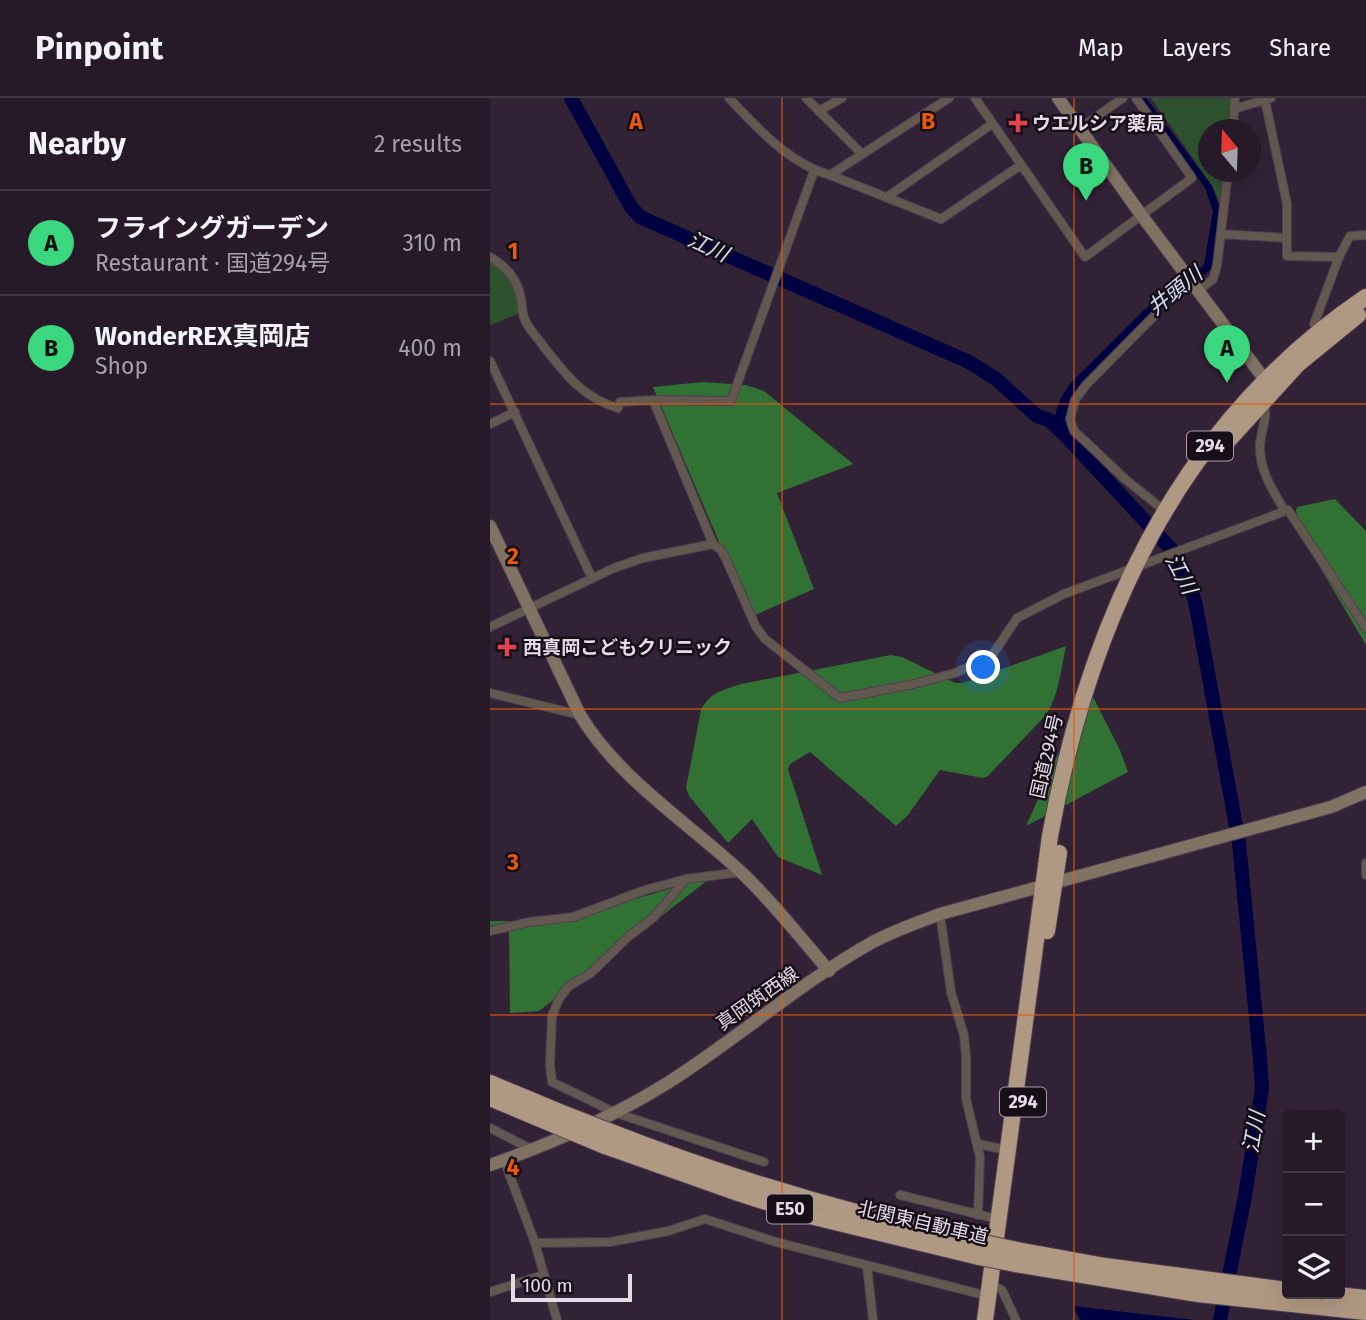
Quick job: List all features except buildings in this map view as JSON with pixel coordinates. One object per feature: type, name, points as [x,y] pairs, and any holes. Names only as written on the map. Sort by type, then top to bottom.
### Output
[{"type":"highway","name":"国道294号","points":[[1267,390],[1320,331],[1366,297]]},
{"type":"highway","name":"国道294号","points":[[993,1320],[991,1289],[997,1219],[1048,885],[1086,719],[1111,641],[1139,567],[1157,547],[1165,516],[1213,442],[1267,390],[1366,310]]},
{"type":"highway","name":"国道294号","points":[[985,1320],[1048,885]]},
{"type":"highway","name":"北関東自動車道","points":[[490,1083],[559,1119]]},
{"type":"highway","name":"北関東自動車道","points":[[490,1098],[559,1119],[726,1189],[810,1216],[1016,1257],[1105,1266],[1199,1287],[1366,1312]]},
{"type":"highway","name":"北関東自動車道","points":[[1248,1293],[1282,1290]]},
{"type":"highway","points":[[1345,1296],[1366,1298]]},
{"type":"street","points":[[729,98],[766,137],[814,171],[941,219],[1021,165]]},
{"type":"street","points":[[806,98],[862,154]]},
{"type":"street","points":[[820,111],[842,98]]},
{"type":"street","points":[[830,175],[949,98]]},
{"type":"street","points":[[975,98],[1085,257],[1192,178],[1136,98]]},
{"type":"street","points":[[1058,98],[1267,390],[1260,445],[1269,485],[1366,628]]},
{"type":"street","points":[[1079,129],[1122,98]]},
{"type":"street","points":[[1234,98],[1234,119]]},
{"type":"street","points":[[1234,109],[1268,99],[1287,204],[1287,256],[1339,257]]},
{"type":"street","points":[[887,197],[992,124]]},
{"type":"street","points":[[490,257],[510,273],[519,288],[523,319],[563,372],[593,399],[618,408],[620,402],[731,401],[814,171]]},
{"type":"street","points":[[1196,289],[1213,279],[1227,182]]},
{"type":"street","points":[[1220,234],[1287,238]]},
{"type":"street","points":[[1320,331],[1314,324],[1339,257],[1350,236],[1366,235]]},
{"type":"street","points":[[1155,316],[1086,385],[1075,400],[1070,419],[1074,431],[1165,516]]},
{"type":"street","points":[[490,361],[593,578]]},
{"type":"street","points":[[653,400],[713,544],[721,550],[761,633],[840,698],[955,673],[992,657],[1017,618],[1064,594],[1139,567],[1157,547],[1185,548],[1286,511]]},
{"type":"street","points":[[490,424],[515,412]]},
{"type":"street","points":[[490,526],[591,733],[614,760],[741,872],[829,971]]},
{"type":"street","points":[[490,627],[593,578],[643,558],[713,544]]},
{"type":"street","points":[[490,693],[580,715]]},
{"type":"street","name":"真岡筑西線","points":[[490,1165],[587,1128],[616,1113],[671,1080],[872,943],[940,914],[1331,807],[1366,792]]},
{"type":"street","points":[[1366,863],[1366,875]]},
{"type":"street","points":[[490,931],[529,922],[573,917],[634,893],[685,879],[741,872]]},
{"type":"street","points":[[685,879],[654,917],[612,951],[592,974],[569,986],[559,999],[552,1016],[552,1082],[616,1113],[764,1162]]},
{"type":"street","points":[[940,914],[951,992],[964,1035],[966,1100],[980,1157],[978,1215]]},
{"type":"street","points":[[490,1128],[533,1150]]},
{"type":"street","points":[[978,1144],[1007,1150]]},
{"type":"street","points":[[504,1160],[535,1243],[557,1320]]},
{"type":"street","points":[[900,1195],[997,1219]]},
{"type":"street","points":[[535,1243],[610,1242],[668,1231],[705,1219],[776,1242],[867,1266],[1002,1290],[1016,1320]]},
{"type":"street","points":[[867,1266],[873,1320]]},
{"type":"street","points":[[490,1292],[543,1275]]},
{"type":"green space","points":[[1151,98],[1232,98],[1233,119],[1198,119],[1198,165]]},
{"type":"green space","points":[[1210,182],[1227,182],[1221,207]]},
{"type":"green space","points":[[490,258],[510,273],[523,312],[490,325]]},
{"type":"green space","points":[[702,382],[746,385],[764,391],[853,464],[777,493],[814,589],[751,617],[653,387]]},
{"type":"green space","points":[[1335,499],[1366,531],[1366,645],[1308,547],[1296,511],[1297,507]]},
{"type":"green space","points":[[1066,646],[1056,692],[1044,717],[988,776],[983,778],[940,770],[908,815],[896,826],[810,752],[790,764],[788,769],[822,875],[778,857],[752,819],[728,843],[689,796],[686,788],[701,710],[713,695],[723,690],[741,684],[891,655],[902,657],[955,683],[963,683]]},
{"type":"green space","points":[[1088,687],[1120,750],[1128,772],[1026,826]]},
{"type":"green space","points":[[713,876],[539,1011],[510,1013],[509,928],[490,928],[490,921],[544,921],[618,904]]},
{"type":"water","points":[[1141,98],[1146,98],[1198,167],[1198,178]]},
{"type":"water","points":[[1201,182],[1209,182],[1219,206],[1212,269],[1150,315],[1070,397],[1066,415],[1070,434],[1056,420],[1060,400],[1070,384],[1144,310],[1204,265],[1213,211]]},
{"type":"water","points":[[1073,1306],[1194,1320],[1080,1320]]},
{"type":"waterway","name":"江川","points":[[571,98],[631,207],[640,217],[969,362],[996,379],[1037,416],[1049,420],[1173,551],[1195,601],[1239,843],[1262,1089],[1245,1196],[1220,1320]]},
{"type":"waterway","name":"井頭川","points":[[1062,425],[1065,407],[1084,379]]},
{"type":"place","name":"ウエルシア薬局","points":[[1018,123]]},
{"type":"place","name":"WonderREX真岡店","points":[[1086,201]]},
{"type":"place","name":"フライングガーデン","points":[[1227,383]]},
{"type":"place","name":"西真岡こどもクリニック","points":[[507,647]]}]
